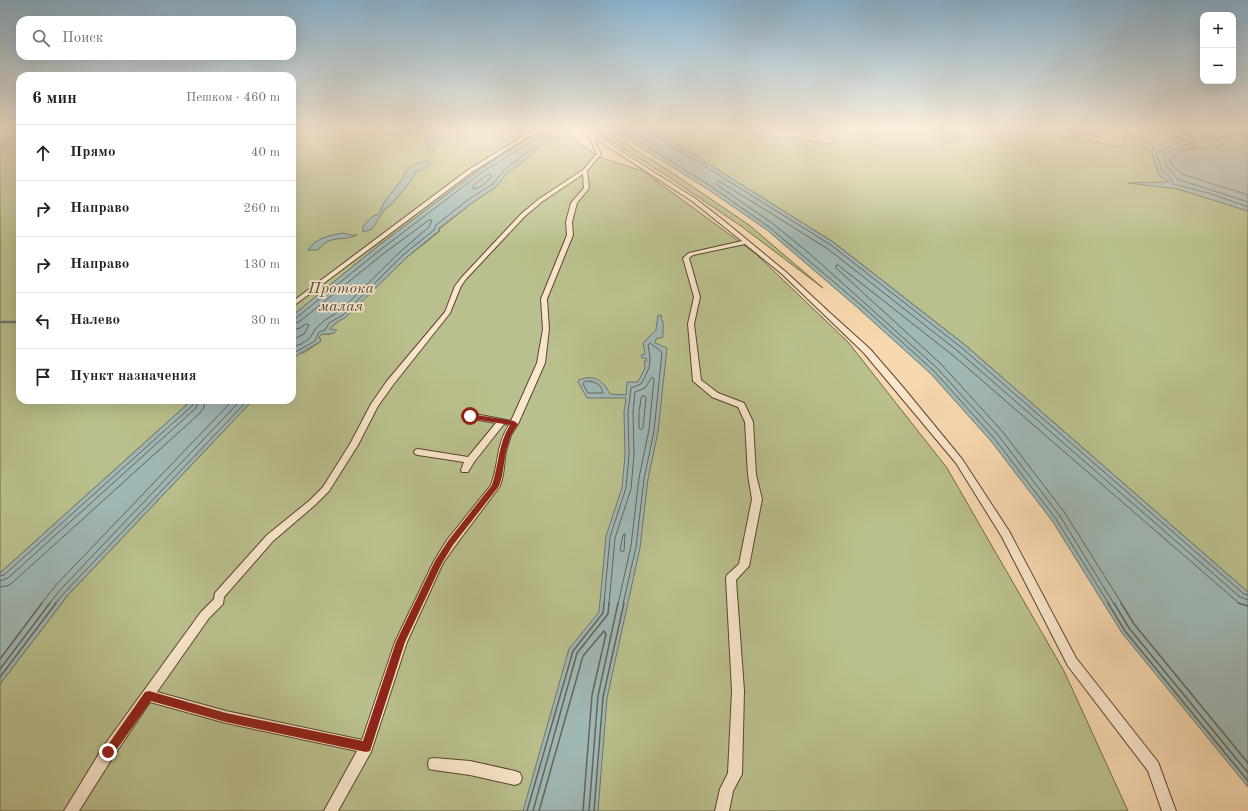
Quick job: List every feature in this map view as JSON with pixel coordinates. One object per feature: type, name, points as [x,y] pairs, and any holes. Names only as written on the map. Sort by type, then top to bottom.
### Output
[{"type":"street","points":[[296,302],[475,168]]},
{"type":"street","points":[[71,811],[108,752],[205,615],[219,601],[219,596],[256,552],[270,538],[312,503],[326,488],[354,445],[374,406],[390,383],[448,312],[458,286],[464,278],[523,216],[541,200],[588,168]]},
{"type":"street","points":[[644,168],[694,200],[784,273],[867,351],[959,461],[1006,534],[1072,662],[1153,767],[1169,811]]},
{"type":"street","points":[[331,811],[366,747],[401,642],[439,561],[450,543],[495,486],[499,476],[502,451],[507,434],[514,424],[541,363],[546,329],[544,299],[570,235],[570,222],[574,203],[586,188],[585,171]]},
{"type":"street","points":[[722,811],[727,788],[735,774],[738,691],[731,578],[744,566],[757,499],[752,475],[749,422],[741,405],[715,394],[697,381],[692,324],[697,296],[686,258],[691,254],[746,242]]},
{"type":"street","points":[[470,416],[514,424]]},
{"type":"street","points":[[465,470],[470,460],[502,421]]},
{"type":"street","points":[[418,452],[470,460]]},
{"type":"street","points":[[149,696],[226,718],[366,747]]},
{"type":"street","points":[[434,764],[470,768],[515,778]]},
{"type":"green space","points":[[0,168],[16,168],[16,404],[188,404],[0,573]]},
{"type":"green space","points":[[296,168],[412,168],[404,174],[405,176],[396,187],[401,191],[420,168],[482,168],[479,170],[378,246],[296,313]]},
{"type":"green space","points":[[514,168],[633,168],[643,171],[756,254],[848,342],[947,468],[1064,671],[1128,811],[0,811],[0,684],[68,595],[249,404],[296,404],[296,356],[305,352],[321,341],[319,337],[322,334],[331,334],[329,329],[407,257],[472,203],[496,187],[507,173]]},
{"type":"green space","points":[[654,168],[664,168],[749,225],[823,288],[741,226]]},
{"type":"green space","points":[[714,168],[1157,168],[1159,175],[1170,182],[1132,183],[1178,189],[1248,211],[1248,592],[965,345],[833,242]]},
{"type":"water","points":[[409,168],[425,168],[416,172],[411,181],[390,206],[385,209],[372,229],[363,232],[363,226],[373,216],[379,214],[385,201],[405,176],[404,174]]},
{"type":"water","name":"Протока малая","points":[[482,168],[514,168],[507,173],[496,187],[438,229],[440,230],[407,257],[345,318],[333,325],[330,329],[337,330],[334,333],[322,334],[319,337],[321,341],[296,356],[296,313],[378,246]]},
{"type":"water","points":[[673,168],[714,168],[833,242],[965,345],[1248,592],[1248,787],[1122,633],[1053,522],[991,441],[931,374],[858,308],[767,230],[706,188]]},
{"type":"water","points":[[1157,168],[1248,168],[1248,211],[1178,189],[1128,183],[1169,182],[1159,175]]},
{"type":"water","points":[[344,233],[357,235],[332,240],[327,242],[318,250],[308,250],[319,240]]},
{"type":"water","points":[[658,315],[662,316],[663,337],[656,339],[655,343],[667,348],[658,432],[648,479],[640,548],[607,698],[598,811],[523,811],[569,649],[599,612],[606,536],[622,488],[625,455],[624,412],[626,398],[587,398],[578,382],[584,378],[594,378],[604,385],[610,394],[626,395],[627,382],[638,382],[645,368],[644,361],[647,361],[646,358],[642,358],[641,355],[645,354],[643,343],[656,330]]},
{"type":"water","points":[[188,404],[249,404],[68,595],[0,684],[0,573]]},
{"type":"waterway","points":[[0,322],[16,322]]},
{"type":"route","points":[[108,752],[149,696],[226,718],[366,747],[384,688],[401,642],[439,561],[450,543],[480,507],[495,486],[499,476],[502,451],[507,434],[514,424],[470,416]]}]
